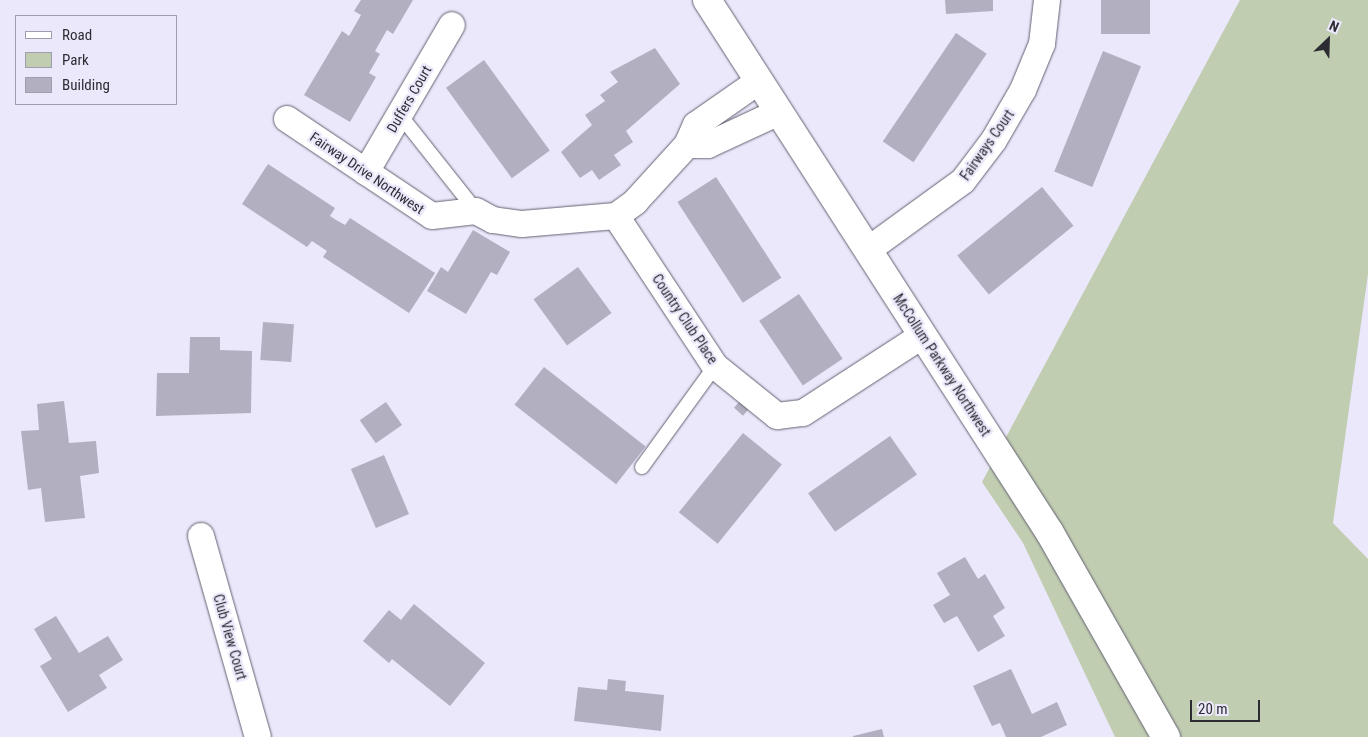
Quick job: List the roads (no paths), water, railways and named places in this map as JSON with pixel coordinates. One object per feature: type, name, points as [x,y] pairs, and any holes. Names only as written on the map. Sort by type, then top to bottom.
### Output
[{"type":"street","name":"McCollum Parkway Northwest","points":[[707,0],[1072,568],[1166,737]]},
{"type":"street","name":"Fairways Court","points":[[868,250],[963,182],[994,140],[1023,90],[1042,44],[1047,0]]},
{"type":"street","name":"Duffers Court","points":[[366,172],[452,25]]},
{"type":"street","points":[[616,216],[635,202],[687,145],[696,125],[759,80]]},
{"type":"street","points":[[687,145],[708,145],[779,112]]},
{"type":"street","name":"Fairway Drive Northwest","points":[[287,119],[432,216],[476,211],[493,220],[522,224],[616,216]]},
{"type":"street","name":"Country Club Place","points":[[616,216],[716,366],[777,416],[789,417],[803,413],[923,335]]},
{"type":"street","name":"Club View Court","points":[[201,536],[258,737]]},
{"type":"lane","points":[[400,115],[476,211]]},
{"type":"lane","points":[[642,468],[716,366]]}]
